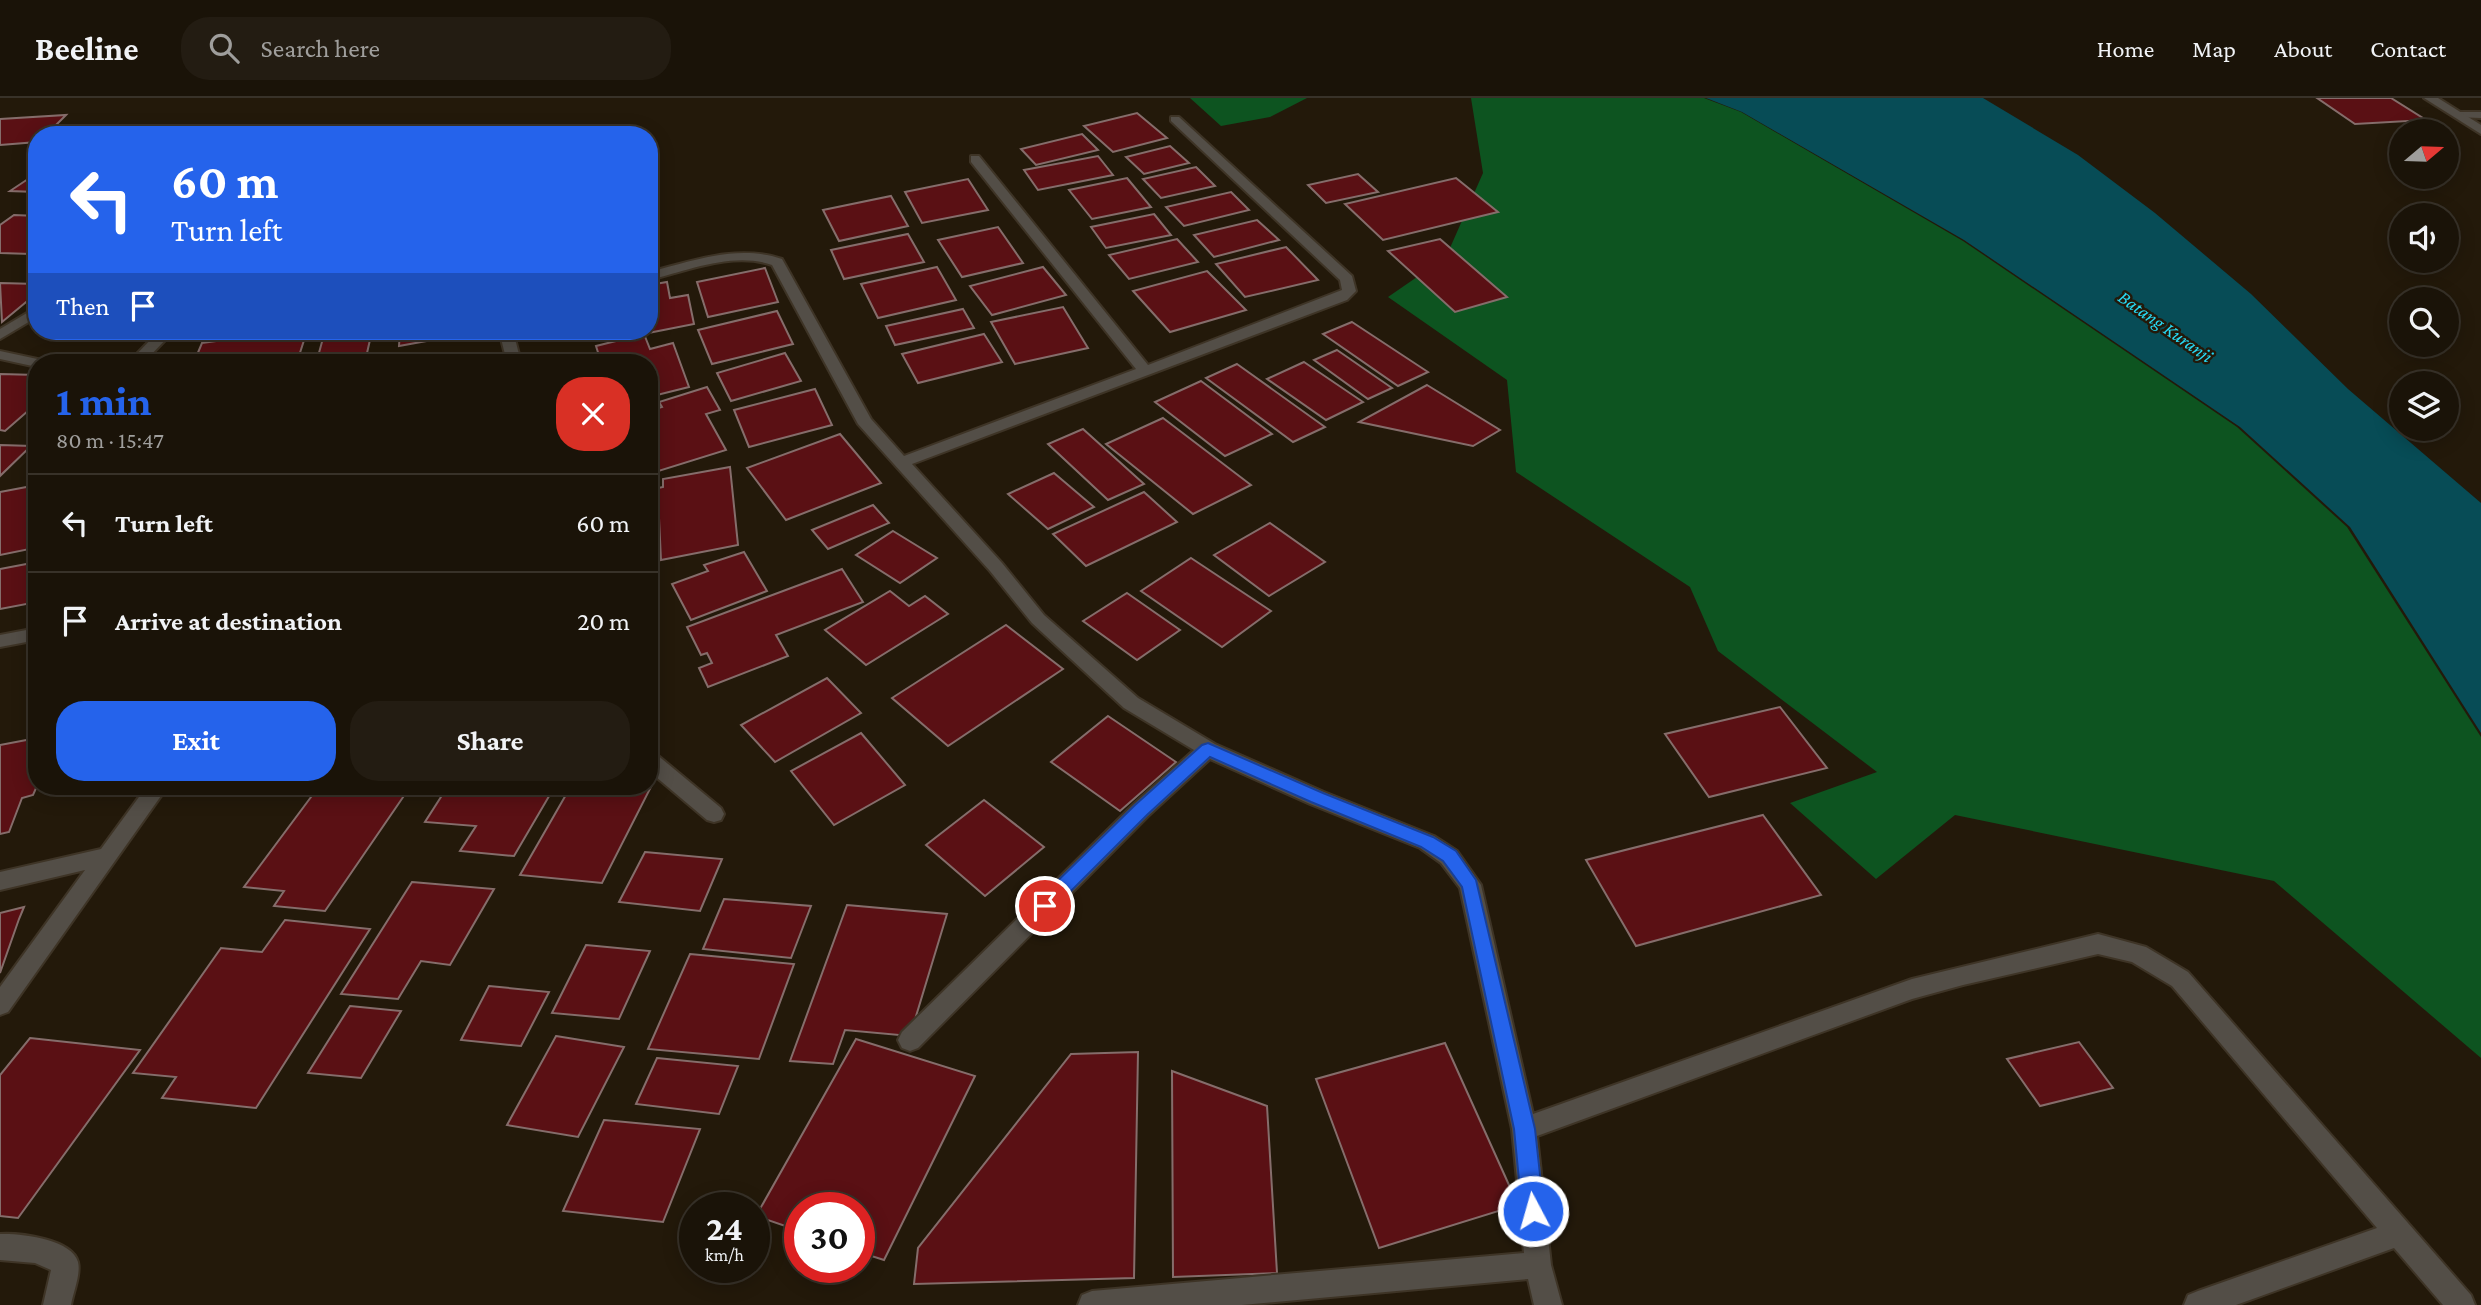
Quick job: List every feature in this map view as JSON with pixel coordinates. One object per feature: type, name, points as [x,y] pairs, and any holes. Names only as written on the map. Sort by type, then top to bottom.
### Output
[{"type":"street","points":[[2430,98],[2481,130]]},
{"type":"street","points":[[2459,115],[2481,115]]},
{"type":"street","points":[[903,462],[1342,297],[1350,286],[1347,279],[1175,119]]},
{"type":"street","points":[[975,159],[1145,371]]},
{"type":"street","points":[[658,274],[734,257],[766,256],[777,261],[864,421],[903,462],[1038,619],[1131,703],[1208,749],[1317,798],[1427,842],[1450,856],[1470,885],[1524,1129],[1538,1265],[1548,1305]]},
{"type":"street","points":[[0,335],[28,317]]},
{"type":"street","points":[[144,354],[158,340]]},
{"type":"street","points":[[0,355],[28,361]]},
{"type":"street","points":[[0,641],[28,636]]},
{"type":"street","points":[[910,1040],[1141,810],[1208,749]]},
{"type":"street","points":[[658,767],[714,814]]},
{"type":"street","points":[[0,1004],[151,795]]},
{"type":"street","points":[[0,881],[107,856]]},
{"type":"street","points":[[1524,1129],[1912,989],[2098,944],[2138,954],[2180,979],[2461,1305]]},
{"type":"street","points":[[2198,1305],[2399,1233]]},
{"type":"street","points":[[0,1247],[53,1255],[61,1260],[65,1265],[65,1274],[57,1305]]},
{"type":"street","points":[[1092,1305],[1538,1265]]},
{"type":"green space","points":[[1190,98],[1307,98],[1270,117],[1221,126]]},
{"type":"green space","points":[[1471,98],[1704,98],[1741,112],[1963,241],[2237,427],[2347,527],[2481,737],[2481,1058],[2274,881],[1955,815],[1876,879],[1790,803],[1877,772],[1718,651],[1690,587],[1516,472],[1507,380],[1388,297],[1446,257],[1483,173]]},
{"type":"water","name":"Batang Kuranji","points":[[1706,98],[1983,98],[2078,155],[2155,213],[2251,294],[2348,389],[2389,424],[2389,441],[2409,441],[2481,503],[2481,733],[2350,527],[2240,427],[1964,240],[1742,112]]},
{"type":"building","points":[[2317,98],[2391,98],[2424,119],[2389,119],[2389,122],[2355,124]]},
{"type":"building","points":[[1137,113],[1167,138],[1113,152],[1084,126]]},
{"type":"building","points":[[66,115],[55,126],[28,126],[28,143],[0,145],[0,119]]},
{"type":"building","points":[[1082,134],[1098,150],[1036,165],[1021,149]]},
{"type":"building","points":[[1170,146],[1189,163],[1144,174],[1126,157]]},
{"type":"building","points":[[1098,156],[1113,175],[1038,190],[1024,170]]},
{"type":"building","points":[[1196,167],[1215,186],[1161,198],[1143,179]]},
{"type":"building","points":[[1358,174],[1378,192],[1326,203],[1308,185]]},
{"type":"building","points":[[1127,178],[1151,207],[1092,219],[1069,190]]},
{"type":"building","points":[[1456,178],[1498,212],[1383,240],[1345,204]]},
{"type":"building","points":[[28,179],[28,192],[10,191]]},
{"type":"building","points":[[968,179],[988,210],[922,223],[905,192]]},
{"type":"building","points":[[1231,192],[1249,210],[1184,226],[1166,207]]},
{"type":"building","points":[[891,196],[908,226],[839,241],[823,210]]},
{"type":"building","points":[[1154,214],[1171,235],[1106,248],[1091,227]]},
{"type":"building","points":[[14,215],[28,216],[28,254],[0,253],[0,225]]},
{"type":"building","points":[[1257,220],[1279,240],[1214,257],[1194,235]]},
{"type":"building","points":[[998,227],[1023,263],[962,277],[938,240]]},
{"type":"building","points":[[908,234],[924,262],[844,279],[831,250]]},
{"type":"building","points":[[1177,239],[1198,262],[1129,279],[1109,255]]},
{"type":"building","points":[[1440,239],[1507,297],[1455,312],[1388,251]]},
{"type":"building","points":[[1286,247],[1318,280],[1245,297],[1216,264]]},
{"type":"building","points":[[937,267],[956,300],[878,318],[861,284]]},
{"type":"building","points":[[1043,267],[1066,295],[992,315],[970,286]]},
{"type":"building","points":[[765,268],[778,302],[708,317],[697,282]]},
{"type":"building","points":[[1207,271],[1246,310],[1170,332],[1133,291]]},
{"type":"building","points":[[667,282],[670,298],[688,295],[694,324],[658,331],[658,284]]},
{"type":"building","points":[[0,283],[28,284],[28,300],[2,322]]},
{"type":"building","points":[[1063,307],[1088,348],[1015,364],[991,322]]},
{"type":"building","points":[[963,309],[974,328],[895,345],[886,326]]},
{"type":"building","points":[[777,311],[793,344],[712,364],[698,330]]},
{"type":"building","points":[[1352,322],[1428,372],[1398,386],[1323,334]]},
{"type":"building","points":[[984,334],[1002,362],[918,383],[902,354]]},
{"type":"building","points":[[224,340],[304,340],[300,354],[197,354],[202,343]]},
{"type":"building","points":[[323,340],[370,340],[367,353],[319,354]]},
{"type":"building","points":[[399,340],[432,340],[399,346]]},
{"type":"building","points":[[620,340],[646,340],[650,349],[673,343],[689,387],[658,395],[658,354],[598,354],[596,346]]},
{"type":"building","points":[[1337,350],[1392,388],[1368,399],[1314,360]]},
{"type":"building","points":[[785,353],[801,381],[731,401],[717,373]]},
{"type":"building","points":[[1304,362],[1363,402],[1326,420],[1267,379]]},
{"type":"building","points":[[1237,364],[1325,427],[1293,442],[1206,378]]},
{"type":"building","points":[[0,374],[28,375],[28,411],[5,431],[0,430]]},
{"type":"building","points":[[1201,381],[1272,434],[1225,456],[1155,402]]},
{"type":"building","points":[[1427,385],[1500,430],[1473,446],[1359,422]]},
{"type":"building","points":[[707,387],[720,410],[706,414],[726,450],[658,471],[658,408],[662,407],[659,402]]},
{"type":"building","points":[[815,389],[832,425],[749,447],[734,410]]},
{"type":"building","points":[[1163,418],[1251,485],[1193,514],[1106,444]]},
{"type":"building","points":[[1083,429],[1144,484],[1108,500],[1048,444]]},
{"type":"building","points":[[840,434],[881,483],[786,520],[747,468]]},
{"type":"building","points":[[0,445],[28,446],[28,449],[0,476]]},
{"type":"building","points":[[730,467],[738,545],[661,560],[658,488],[663,487],[663,479]]},
{"type":"building","points":[[1054,473],[1094,507],[1048,529],[1008,494]]},
{"type":"building","points":[[28,487],[28,549],[0,555],[0,492]]},
{"type":"building","points":[[1144,492],[1177,522],[1086,566],[1053,534]]},
{"type":"building","points":[[873,505],[889,523],[828,549],[812,530]]},
{"type":"building","points":[[1270,523],[1325,562],[1269,596],[1214,555]]},
{"type":"building","points":[[893,531],[937,558],[900,583],[856,555]]},
{"type":"building","points":[[744,552],[767,591],[691,620],[672,584],[708,571],[704,565]]},
{"type":"building","points":[[1191,558],[1271,611],[1222,647],[1141,591]]},
{"type":"building","points":[[28,564],[28,604],[0,609],[0,569]]},
{"type":"building","points":[[842,569],[863,602],[776,635],[788,656],[708,687],[699,668],[712,663],[707,653],[701,655],[687,627]]},
{"type":"building","points":[[890,591],[909,606],[925,596],[948,614],[866,665],[825,630]]},
{"type":"building","points":[[1127,593],[1180,630],[1137,660],[1083,621]]},
{"type":"building","points":[[1006,625],[1063,669],[948,746],[892,698]]},
{"type":"building","points":[[827,678],[861,713],[775,762],[741,725]]},
{"type":"building","points":[[1780,707],[1827,768],[1709,797],[1665,734]]},
{"type":"building","points":[[1108,716],[1176,762],[1120,811],[1051,762]]},
{"type":"building","points":[[861,733],[905,785],[834,825],[791,771]]},
{"type":"building","points":[[28,740],[28,795],[33,795],[22,798],[9,832],[0,834],[0,745]]},
{"type":"building","points":[[313,795],[405,795],[325,911],[274,906],[284,891],[244,887]]},
{"type":"building","points":[[442,795],[550,795],[514,856],[460,851],[476,826],[425,822]]},
{"type":"building","points":[[566,795],[647,795],[602,883],[520,875]]},
{"type":"building","points":[[984,800],[1044,847],[985,896],[926,845]]},
{"type":"building","points":[[1763,815],[1821,895],[1636,946],[1586,860]]},
{"type":"building","points":[[645,852],[722,859],[700,911],[619,902]]},
{"type":"building","points":[[412,882],[494,889],[450,965],[421,961],[398,999],[341,994]]},
{"type":"building","points":[[724,899],[811,906],[791,958],[703,949]]},
{"type":"building","points":[[847,905],[947,914],[910,1036],[845,1030],[833,1064],[790,1061]]},
{"type":"building","points":[[24,907],[19,919],[0,973],[0,913]]},
{"type":"building","points":[[285,920],[370,929],[256,1108],[162,1098],[176,1077],[133,1073],[221,948],[262,952]]},
{"type":"building","points":[[586,945],[650,951],[619,1019],[552,1013]]},
{"type":"building","points":[[690,954],[794,964],[759,1059],[648,1049]]},
{"type":"building","points":[[489,986],[549,992],[521,1046],[461,1040]]},
{"type":"building","points":[[350,1006],[401,1011],[361,1078],[308,1073]]},
{"type":"building","points":[[556,1036],[624,1047],[578,1137],[507,1125]]},
{"type":"building","points":[[30,1038],[140,1050],[18,1218],[0,1216],[0,1075]]},
{"type":"building","points":[[856,1039],[975,1076],[884,1260],[875,1257],[875,1192],[784,1192],[784,1226],[770,1221],[770,1192]]},
{"type":"building","points":[[2079,1042],[2113,1088],[2040,1106],[2007,1059]]},
{"type":"building","points":[[1445,1043],[1518,1205],[1379,1248],[1316,1079]]},
{"type":"building","points":[[1138,1052],[1134,1278],[914,1284],[918,1248],[1071,1054]]},
{"type":"building","points":[[657,1058],[738,1066],[719,1114],[636,1104]]},
{"type":"building","points":[[1172,1071],[1267,1106],[1277,1273],[1173,1277]]},
{"type":"building","points":[[604,1120],[700,1129],[663,1222],[563,1211]]},
{"type":"route","points":[[1045,906],[1141,810],[1208,749],[1317,798],[1427,842],[1450,856],[1470,885],[1493,979],[1524,1129],[1533,1211]]}]
